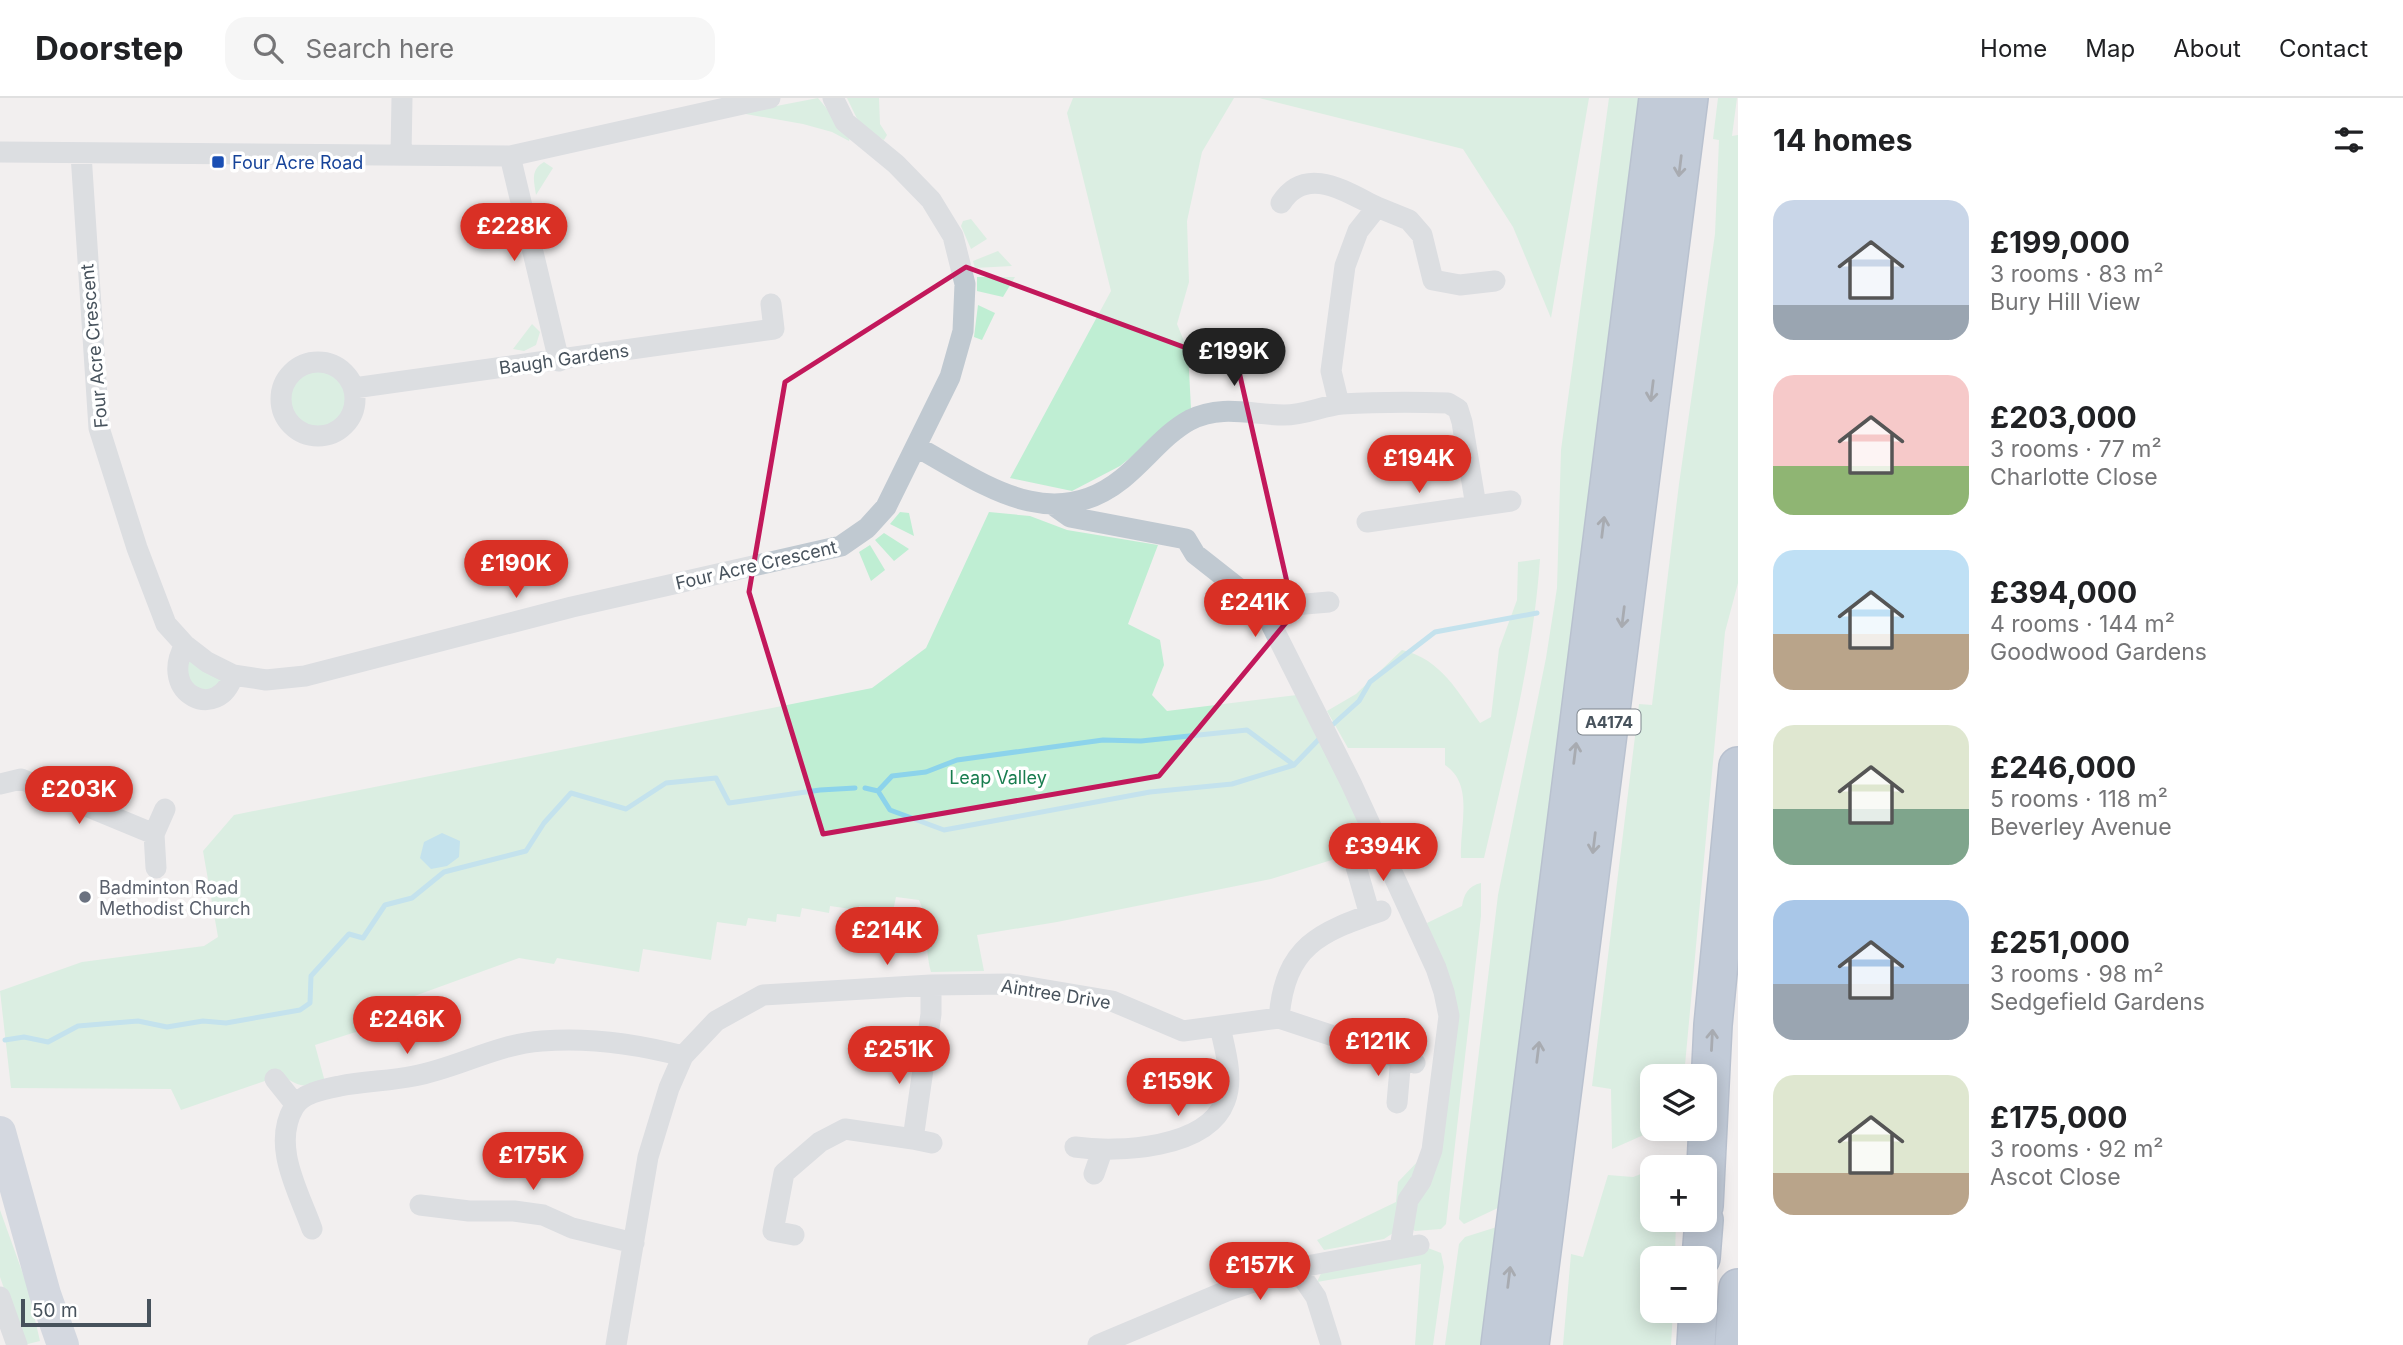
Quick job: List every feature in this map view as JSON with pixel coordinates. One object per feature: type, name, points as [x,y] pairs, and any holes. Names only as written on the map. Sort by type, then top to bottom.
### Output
[{"type":"highway","name":"A4174","points":[[1500,1345],[1658,98]]},
{"type":"highway","name":"A4174","points":[[1530,1345],[1689,98]]},
{"type":"highway","points":[[1707,1155],[1713,1025],[1738,766]]},
{"type":"highway","points":[[1734,1345],[1738,1288]]},
{"type":"highway","points":[[1696,1345],[1697,1323]]},
{"type":"main road","points":[[0,1132],[46,1294],[64,1345]]},
{"type":"street","points":[[401,155],[402,98]]},
{"type":"street","points":[[0,152],[510,156],[770,98]]},
{"type":"street","name":"Four Acre Crescent","points":[[80,154],[99,428],[137,548],[166,624],[185,645],[207,662],[233,675],[266,680],[305,676],[572,607],[841,546],[867,528],[886,507],[950,377],[963,331],[965,284],[953,236],[931,200],[896,164],[845,122],[833,98]]},
{"type":"street","points":[[510,156],[559,361]]},
{"type":"street","points":[[1281,202],[1286,194],[1304,183],[1316,181],[1409,220],[1422,235],[1433,280],[1460,285],[1495,281]]},
{"type":"street","points":[[1339,404],[1331,371],[1345,265],[1359,231],[1377,207]]},
{"type":"street","name":"Baugh Gardens","points":[[354,388],[559,361],[776,337],[771,304]]},
{"type":"street","points":[[917,447],[1007,496],[1054,505],[1072,503],[1096,495],[1120,481],[1191,420],[1233,409],[1283,415],[1310,413],[1339,404],[1441,402],[1458,409],[1476,506]]},
{"type":"street","points":[[1367,522],[1511,502]]},
{"type":"street","points":[[1054,505],[1070,517],[1186,539],[1195,554],[1242,591],[1270,622],[1326,732],[1436,968],[1449,1016],[1432,1150],[1421,1181],[1408,1200],[1409,1247],[1296,1268],[1229,1290],[1098,1345]]},
{"type":"street","points":[[1258,608],[1287,603],[1329,602]]},
{"type":"street","points":[[185,645],[176,667],[179,683],[190,696],[206,701],[218,697],[230,684],[233,675]]},
{"type":"street","points":[[0,784],[21,779],[154,834]]},
{"type":"street","points":[[156,868],[154,834],[165,810]]},
{"type":"street","points":[[1279,1018],[1287,980],[1297,960],[1314,938],[1376,913],[1355,863]]},
{"type":"street","name":"Aintree Drive","points":[[616,1345],[648,1157],[669,1088],[683,1056],[716,1021],[763,995],[931,985],[1010,984],[1112,1001],[1183,1031],[1279,1018],[1408,1060],[1397,1103]]},
{"type":"street","points":[[794,1235],[773,1231],[785,1173],[807,1151],[845,1129],[922,1141],[931,985]]},
{"type":"street","points":[[1075,1147],[1102,1151],[1180,1140],[1209,1126],[1225,1102],[1230,1081],[1220,1027]]},
{"type":"street","points":[[312,1229],[312,1204],[290,1174],[286,1146],[287,1121],[295,1104],[319,1090],[415,1076],[520,1044],[539,1041],[601,1040],[683,1056]]},
{"type":"street","points":[[275,1079],[295,1104]]},
{"type":"street","points":[[1094,1174],[1102,1151]]},
{"type":"street","points":[[421,1205],[543,1215],[572,1228],[634,1242]]},
{"type":"street","points":[[1296,1268],[1316,1297],[1331,1345]]},
{"type":"street","points":[[0,1297],[17,1345]]},
{"type":"highlighted area","points":[[966,267],[1238,367],[1294,613],[1159,776],[823,834],[749,592],[785,382]]},
{"type":"green space","points":[[818,98],[850,137],[849,141],[832,132],[803,124],[740,113]]},
{"type":"green space","points":[[847,98],[879,98],[880,124],[887,135],[884,140],[861,127]]},
{"type":"green space","points":[[1073,98],[1234,98],[1202,152],[1187,221],[1189,282],[1177,324],[1188,351],[1191,409],[1120,466],[1072,491],[1010,478],[1111,291],[1067,113]]},
{"type":"green space","points":[[1259,98],[1589,98],[1551,318],[1513,227],[1463,149]]},
{"type":"green space","points":[[1609,98],[1640,98],[1616,312],[1593,455],[1592,506],[1502,1206],[1464,1224],[1459,1219],[1460,1208],[1498,895],[1546,658],[1557,588],[1561,450]]},
{"type":"green space","points":[[1718,98],[1737,98],[1732,136],[1738,135],[1738,583],[1725,632],[1685,1064],[1640,1064],[1640,1137],[1612,1149],[1611,1089],[1592,1086],[1639,704],[1652,705],[1679,484],[1715,234],[1719,140],[1713,139]]},
{"type":"green space","points":[[544,162],[553,168],[536,195],[535,172]]},
{"type":"green space","points":[[971,219],[987,239],[971,249],[961,226],[963,221]]},
{"type":"green space","points":[[998,251],[1012,266],[975,268],[973,261]]},
{"type":"green space","points":[[977,277],[1015,277],[1003,297],[977,291]]},
{"type":"green space","points":[[978,305],[995,313],[982,340],[974,337]]},
{"type":"green space","points":[[532,324],[540,332],[536,345],[524,351],[513,349]]},
{"type":"green space","points":[[312,368],[324,368],[340,377],[347,387],[347,411],[340,421],[324,430],[312,430],[301,425],[292,416],[287,405],[287,393],[292,382],[301,373]]},
{"type":"green space","points":[[900,512],[909,513],[914,536],[890,524]]},
{"type":"green space","name":"Leap Valley","points":[[989,512],[1030,516],[1067,530],[1158,545],[1128,624],[1160,640],[1164,665],[1152,695],[1167,711],[1297,695],[1373,847],[1271,879],[1057,922],[977,935],[984,971],[931,972],[925,918],[919,900],[896,897],[893,911],[859,906],[858,910],[830,906],[829,913],[802,908],[800,917],[777,914],[776,922],[748,918],[746,926],[717,922],[711,960],[643,949],[639,972],[557,958],[554,964],[519,958],[376,1010],[359,1031],[315,1045],[325,1082],[318,1084],[302,1085],[282,1075],[181,1110],[171,1089],[11,1088],[0,991],[82,962],[204,946],[218,937],[203,851],[234,815],[872,688],[926,648]]},
{"type":"green space","points":[[884,533],[909,549],[894,561],[875,540]]},
{"type":"green space","points":[[870,545],[885,570],[871,581],[859,552]]},
{"type":"green space","points":[[1540,559],[1525,672],[1484,858],[1461,858],[1463,795],[1454,773],[1445,765],[1445,748],[1348,748],[1327,711],[1356,694],[1402,650],[1416,654],[1438,669],[1480,723],[1491,717],[1499,649],[1517,600],[1518,562]]},
{"type":"green space","points":[[183,655],[229,683],[192,694]]},
{"type":"green space","points":[[1481,883],[1481,916],[1446,1224],[1441,1229],[1415,1231],[1406,1225],[1428,1173],[1452,1011],[1427,923],[1462,906],[1467,891]]},
{"type":"green space","points":[[1422,1157],[1393,1233],[1384,1239],[1324,1250],[1317,1240],[1396,1202],[1398,1182]]},
{"type":"green space","points":[[1640,1174],[1640,1232],[1676,1232],[1675,1246],[1640,1246],[1640,1323],[1672,1323],[1671,1345],[1563,1345],[1571,1254],[1583,1257],[1608,1175],[1633,1177]]},
{"type":"green space","points":[[0,1210],[27,1285],[40,1341],[24,1345],[0,1277]]},
{"type":"green space","points":[[1500,1226],[1484,1345],[1445,1345],[1459,1244],[1465,1237]]},
{"type":"green space","points":[[1428,1248],[1441,1253],[1444,1267],[1433,1345],[1415,1345],[1421,1264],[1317,1282],[1323,1269]]},
{"type":"water","points":[[442,833],[460,841],[459,857],[447,866],[431,869],[420,858],[424,842]]},
{"type":"waterway","points":[[1328,729],[1359,701],[1370,682],[1435,632],[1537,613]]},
{"type":"waterway","points":[[878,791],[892,776],[926,772],[957,760],[1103,740],[1141,741],[1247,730],[1294,765]]},
{"type":"waterway","points":[[865,788],[878,791],[890,810],[944,830],[1150,792],[1232,784],[1294,765],[1322,736]]},
{"type":"waterway","points":[[5,1040],[24,1037],[48,1042],[78,1026],[138,1021],[167,1027],[203,1021],[226,1023],[300,1010],[310,1003],[311,976],[349,934],[363,938],[385,905],[412,898],[444,872],[526,851],[544,823],[571,793],[626,809],[666,783],[716,778],[729,803],[820,790],[855,788]]},
{"type":"place","name":"Four Acre Road","points":[[218,162]]},
{"type":"place","name":"Badminton Road Methodist Church","points":[[85,897]]}]
